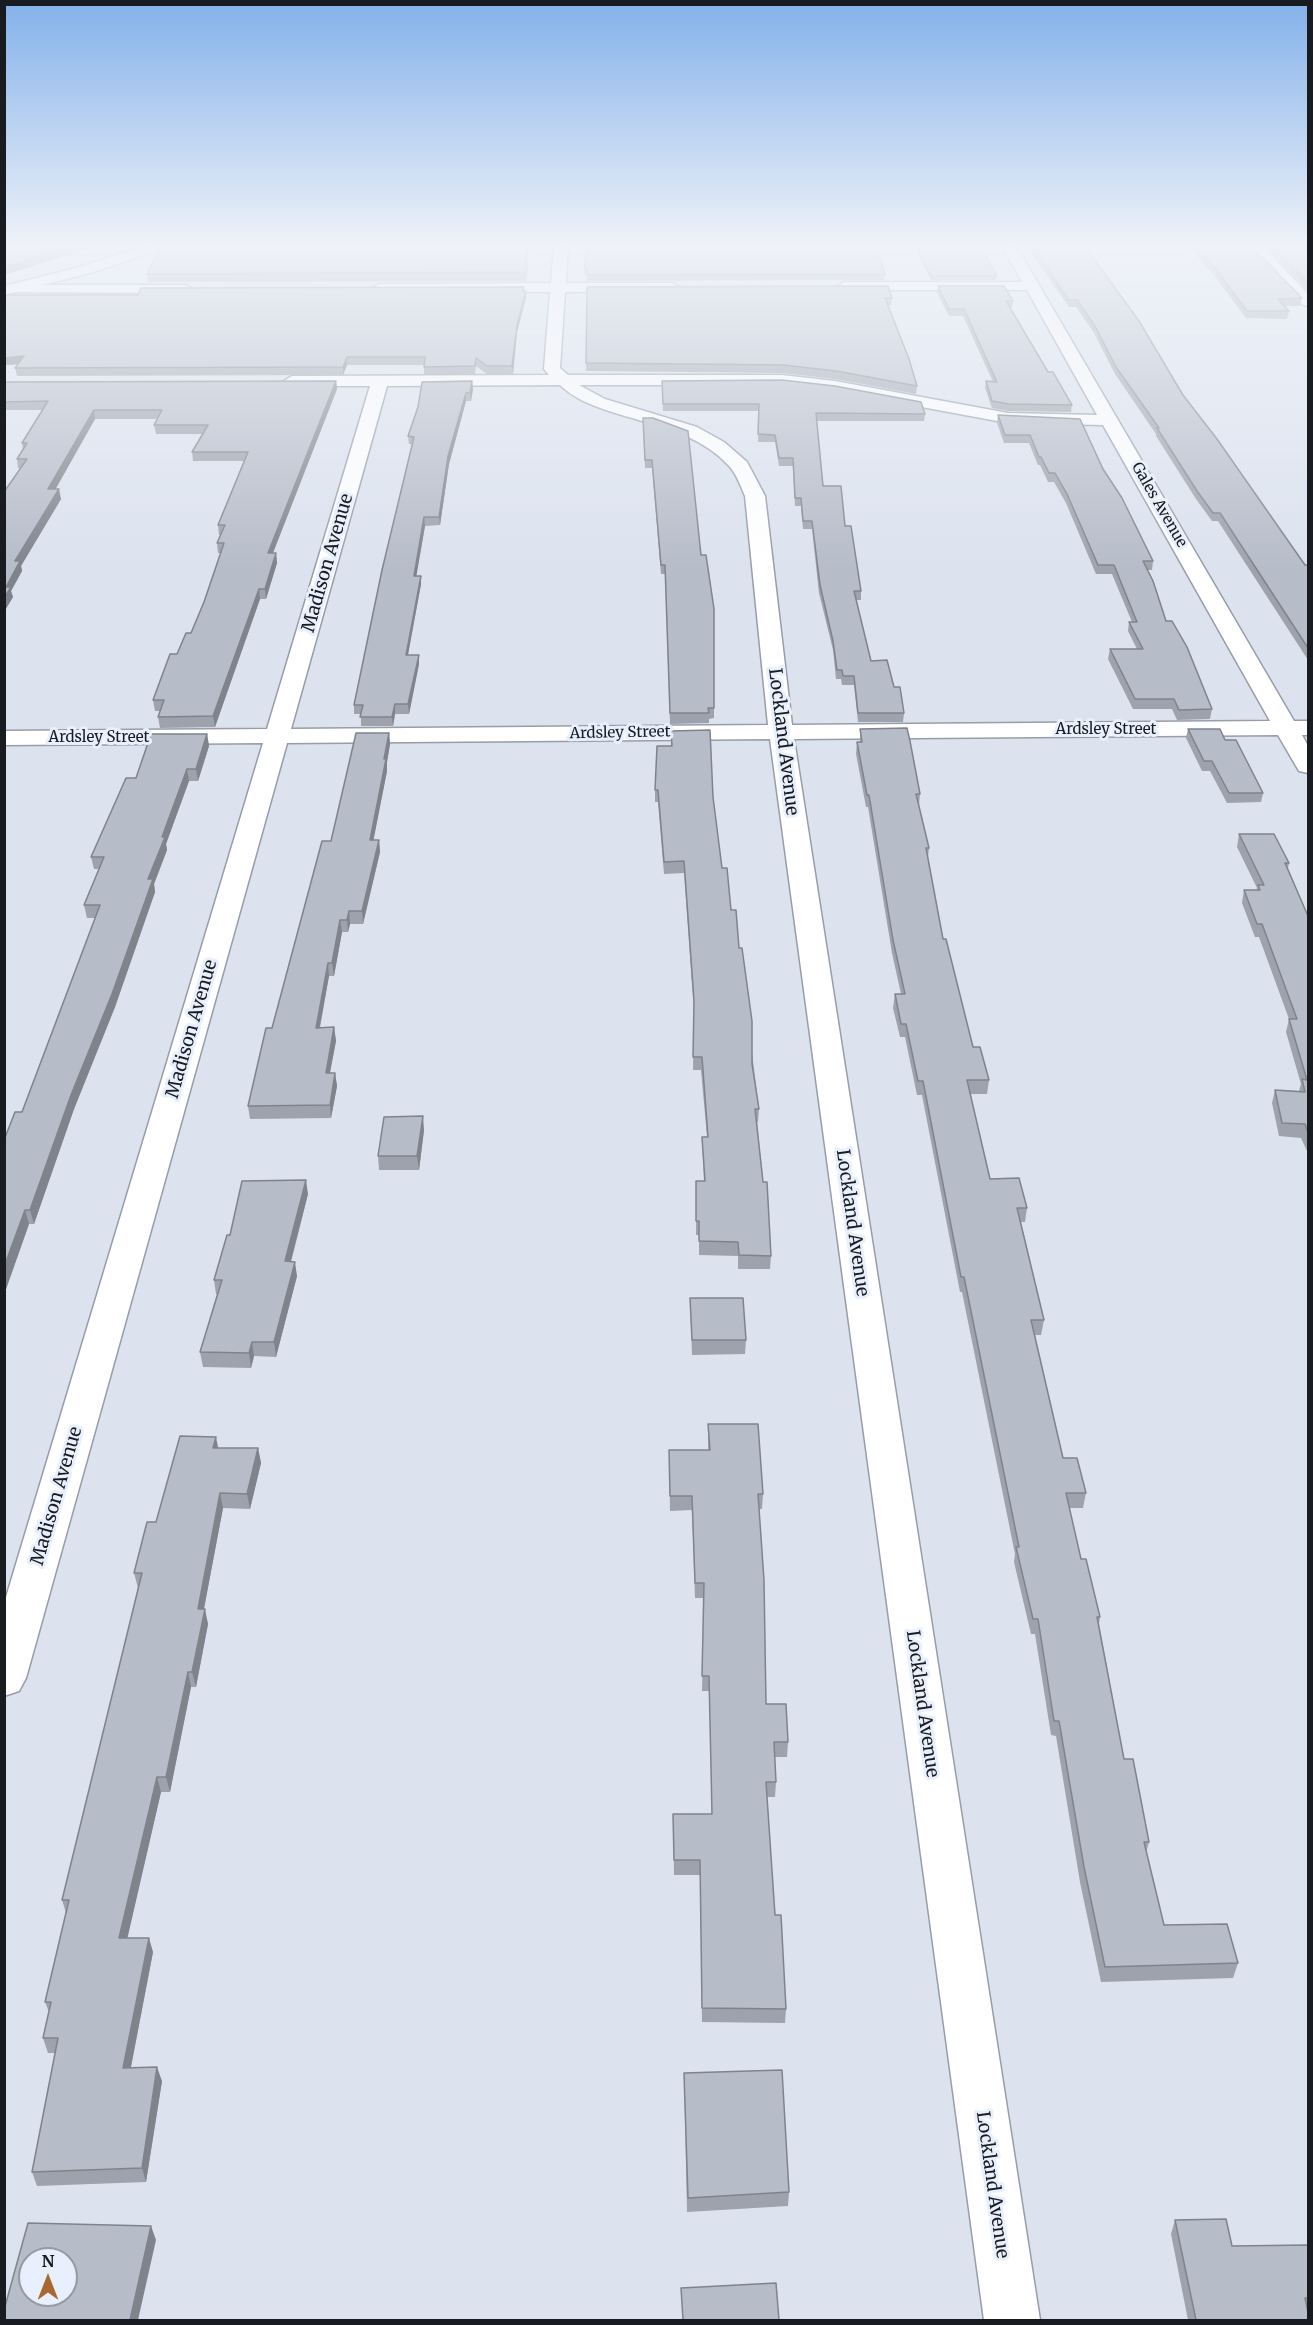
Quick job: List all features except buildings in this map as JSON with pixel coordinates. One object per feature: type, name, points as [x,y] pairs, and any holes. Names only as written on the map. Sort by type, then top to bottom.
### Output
[{"type":"street","points":[[553,352],[552,369],[561,381]]},
{"type":"street","name":"Gales Avenue","points":[[1071,352],[1297,729],[1308,766]]},
{"type":"street","points":[[274,381],[740,380],[815,382],[863,389],[993,416],[1046,420],[1111,420]]},
{"type":"street","name":"Madison Avenue","points":[[4,1678],[380,381]]},
{"type":"street","name":"Lockland Avenue","points":[[561,381],[595,400],[674,425],[706,438],[738,462],[750,478],[755,496],[781,731],[1012,2320]]},
{"type":"street","name":"Ardsley Street","points":[[4,738],[1297,729]]}]
